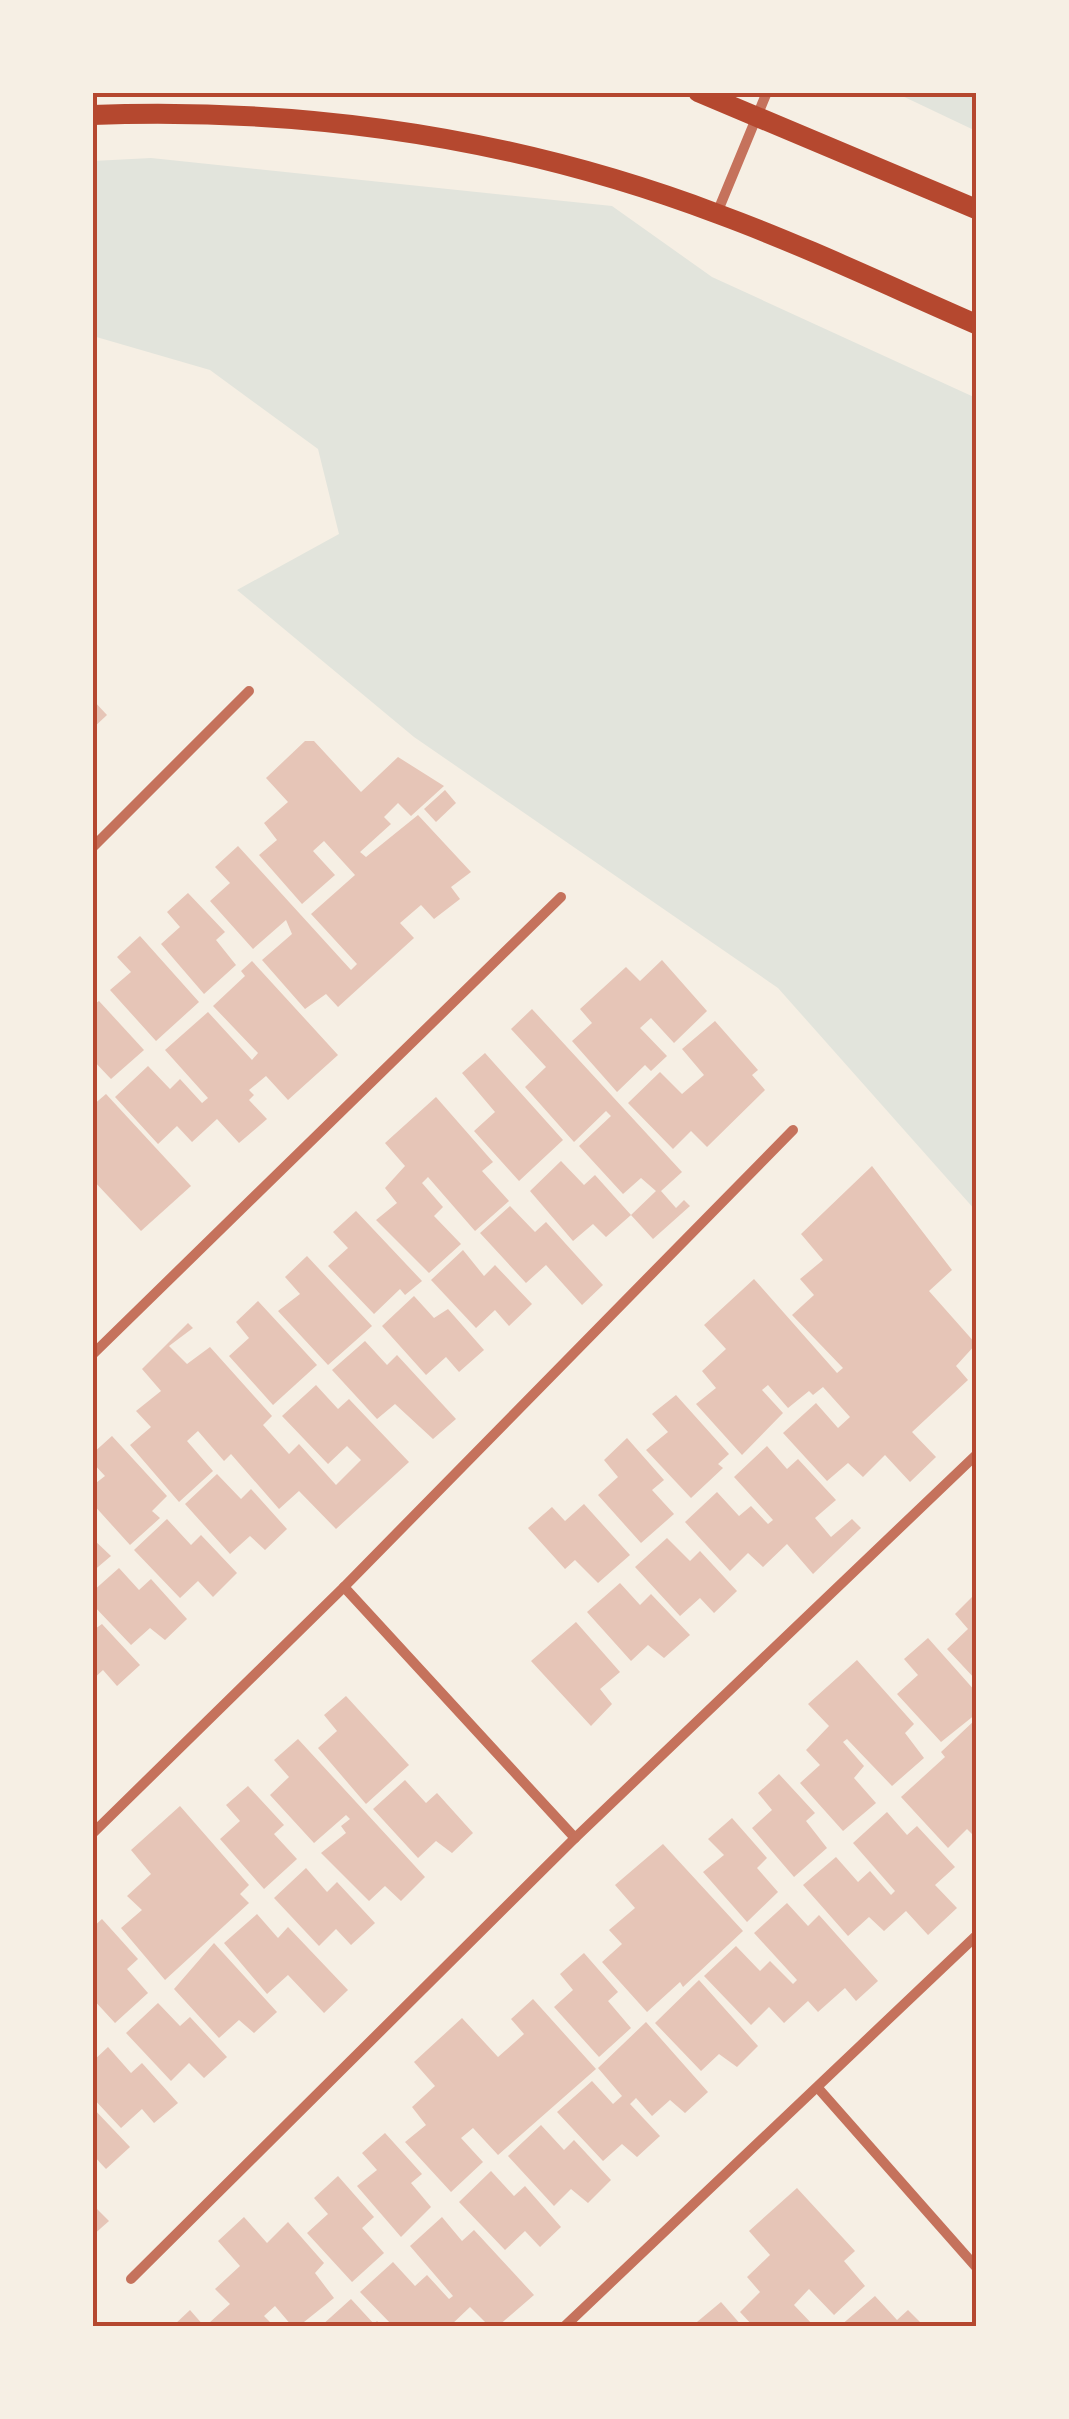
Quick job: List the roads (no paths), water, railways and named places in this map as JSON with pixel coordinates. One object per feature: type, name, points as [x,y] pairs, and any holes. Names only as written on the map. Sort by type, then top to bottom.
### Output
[{"type":"main road","points":[[698,92],[976,209]]},
{"type":"main road","points":[[92,116],[247,114],[368,124],[451,138],[553,163],[717,213],[976,324]]},
{"type":"street","points":[[717,213],[766,92]]},
{"type":"street","points":[[92,848],[249,690]]},
{"type":"street","points":[[94,1351],[560,897]]},
{"type":"street","points":[[92,1834],[344,1587],[793,1130]]},
{"type":"street","points":[[131,2279],[574,1838],[976,1454]]},
{"type":"street","points":[[344,1587],[574,1838]]},
{"type":"street","points":[[565,2326],[976,1936]]},
{"type":"street","points":[[818,2088],[976,2267]]}]
